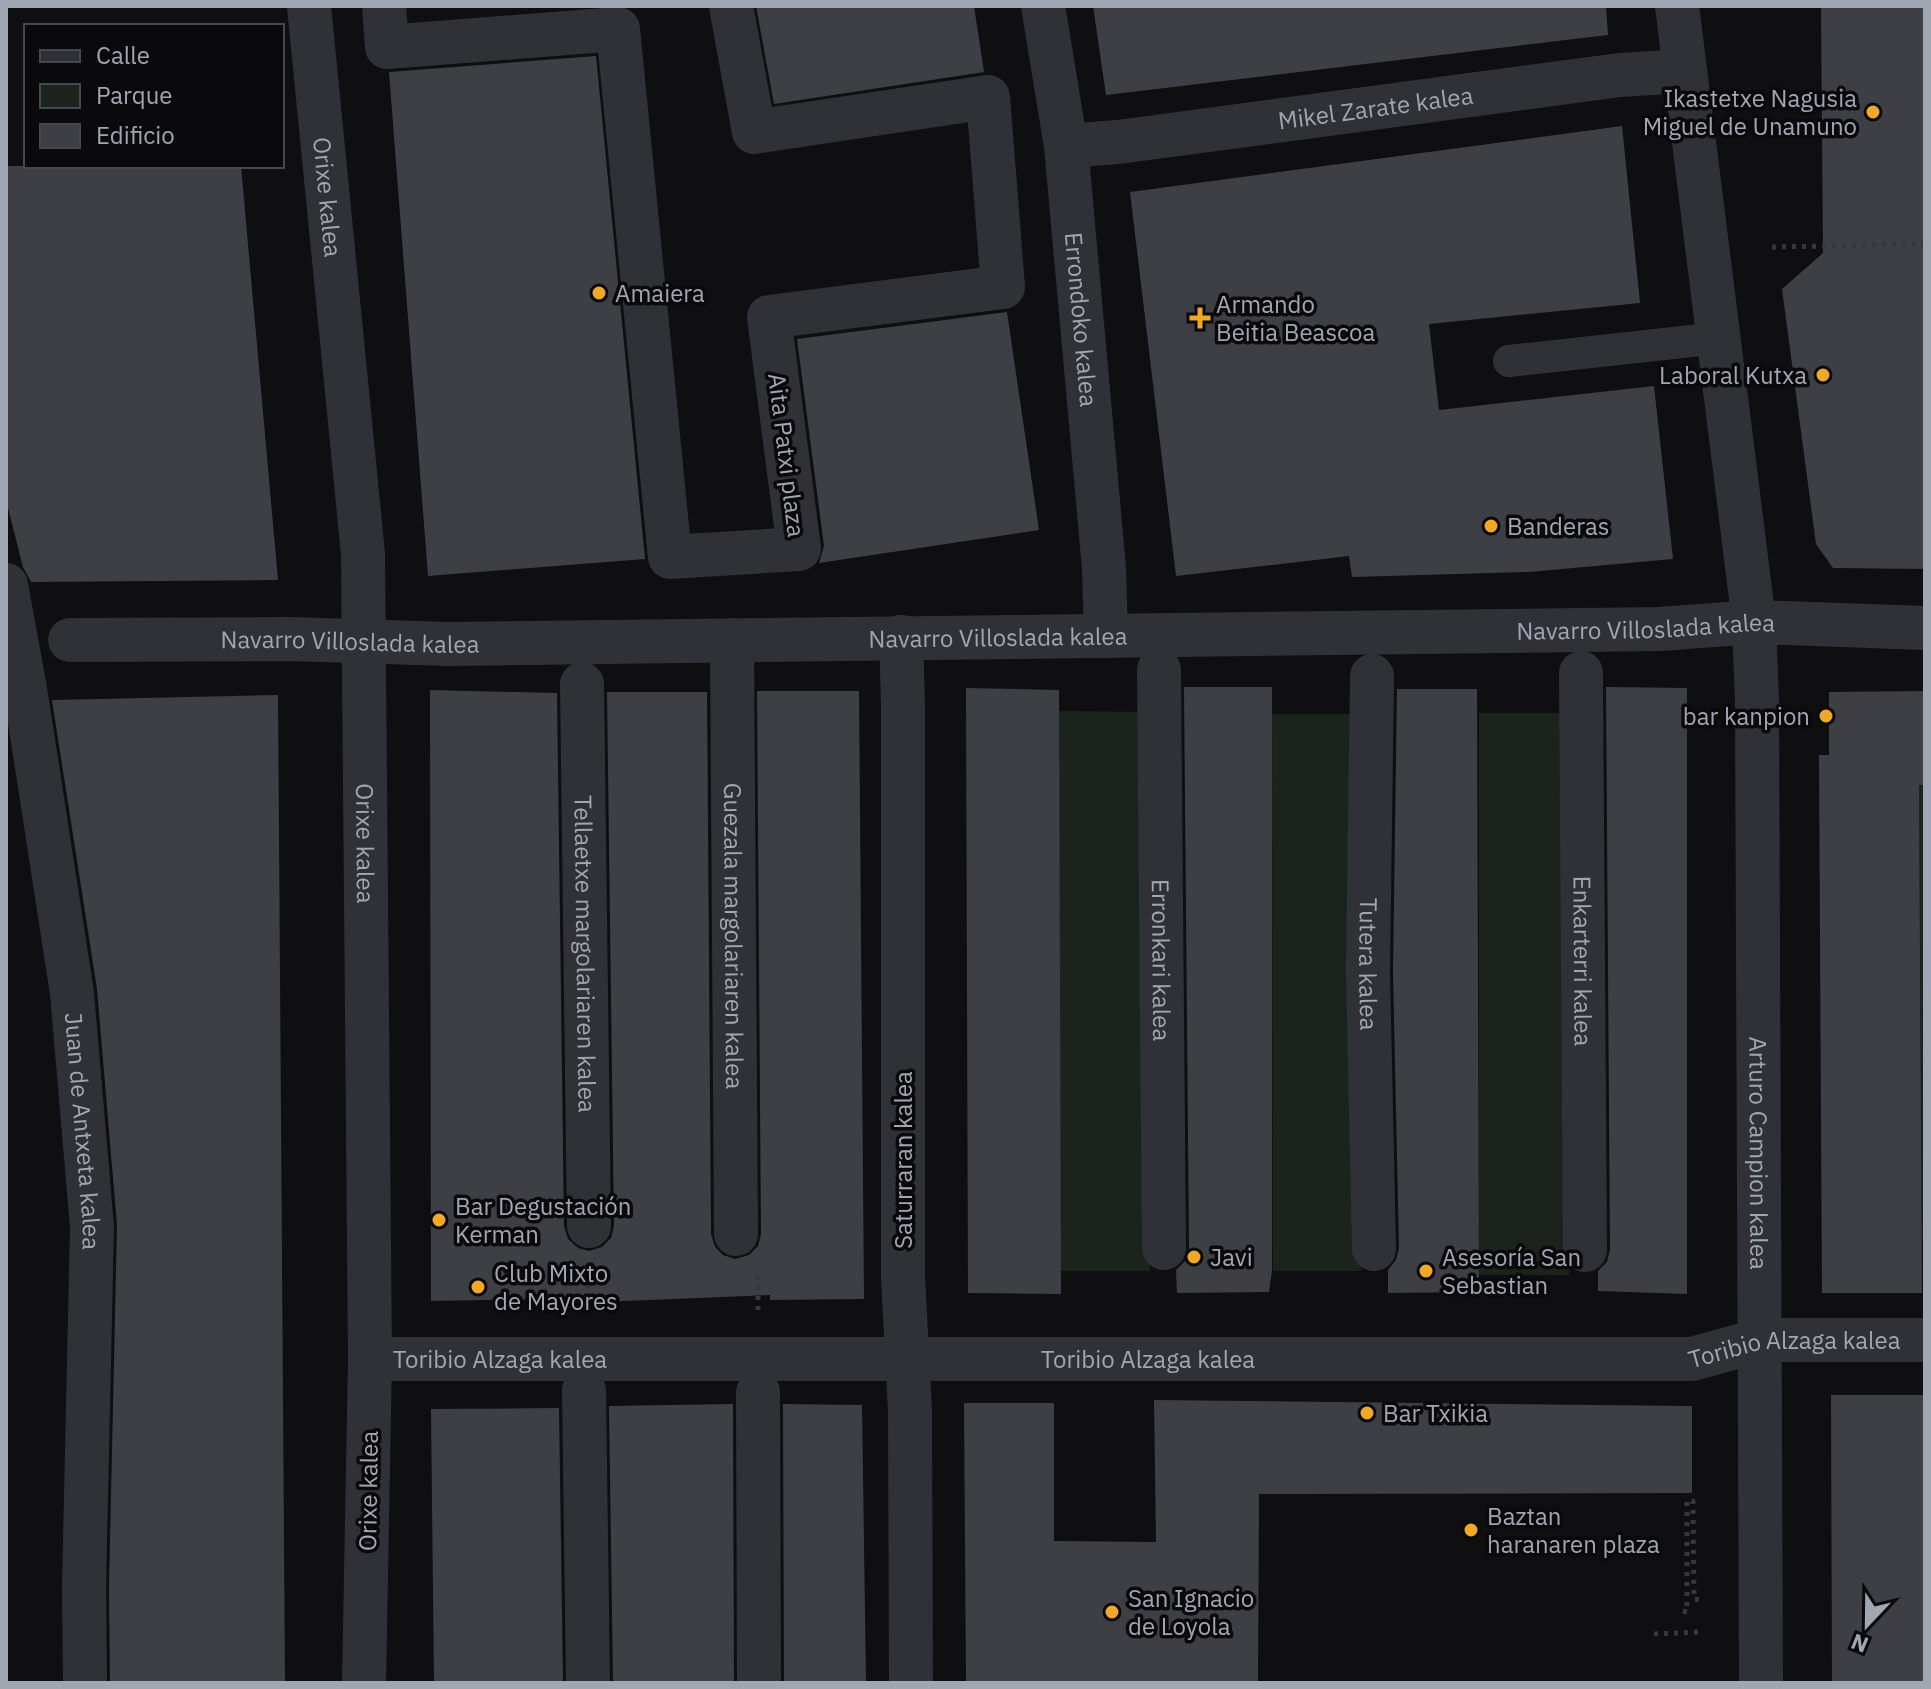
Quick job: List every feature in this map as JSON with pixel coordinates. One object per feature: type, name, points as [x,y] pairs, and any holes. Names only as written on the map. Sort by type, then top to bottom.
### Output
[{"type":"street","name":"Orixe kalea","points":[[309,6],[363,554],[370,1359],[364,1683]]},
{"type":"street","name":"Aita Patxi plaza","points":[[384,6],[387,47],[618,29],[670,557],[799,549],[769,317],[1003,287],[988,97],[754,132],[731,6]]},
{"type":"street","name":"Errondoko kalea","points":[[1043,6],[1066,146],[1104,568],[1106,636]]},
{"type":"street","name":"Arturo Campion kalea","points":[[1677,6],[1754,622],[1761,1683]]},
{"type":"street","name":"Mikel Zarate kalea","points":[[1066,146],[1118,142],[1620,75],[1684,71]]},
{"type":"street","name":"Juan de Antxeta kalea","points":[[6,585],[72,993],[92,1227],[84,1571],[85,1683]]},
{"type":"street","name":"Navarro Villoslada kalea","points":[[70,640],[289,639],[362,643],[732,640],[1660,629],[1754,622],[1925,628]]},
{"type":"street","name":"Saturraran kalea","points":[[901,637],[903,1277],[910,1411],[911,1683]]},
{"type":"street","name":"Guezala margolariaren kalea","points":[[732,640],[736,1234]]},
{"type":"street","name":"Erronkari kalea","points":[[1159,670],[1164,1248]]},
{"type":"street","name":"Enkarterri kalea","points":[[1581,673],[1585,1250]]},
{"type":"street","name":"Tutera kalea","points":[[1372,676],[1368,972],[1374,1249]]},
{"type":"street","name":"Tellaetxe margolariaren kalea","points":[[582,684],[589,1226]]},
{"type":"street","name":"Toribio Alzaga kalea","points":[[370,1359],[1692,1359],[1761,1340],[1925,1340]]},
{"type":"street","points":[[584,1390],[588,1683]]},
{"type":"street","points":[[758,1392],[759,1683]]},
{"type":"lane","points":[[1509,361],[1719,338]]},
{"type":"path","points":[[1772,247],[1925,244]]},
{"type":"path","points":[[758,1271],[758,1311]]},
{"type":"path","points":[[1683,1611],[1687,1612],[1687,1501],[1693,1501],[1694,1599],[1701,1600]]},
{"type":"path","points":[[1654,1634],[1700,1632]]},
{"type":"green space","points":[[1059,711],[1151,712],[1150,1271],[1059,1271]]},
{"type":"green space","points":[[1479,713],[1569,713],[1569,1275],[1479,1275]]},
{"type":"green space","points":[[1272,714],[1361,714],[1361,1271],[1273,1271]]},
{"type":"green space","points":[[1919,785],[1925,785],[1925,1241],[1922,1241]]},
{"type":"building","points":[[756,6],[974,6],[984,72],[774,104]]},
{"type":"building","points":[[1093,6],[1606,6],[1608,35],[1106,95]]},
{"type":"building","points":[[1821,6],[1925,6],[1925,569],[1833,568],[1816,544],[1782,289],[1823,253]]},
{"type":"building","points":[[596,56],[645,559],[428,576],[389,72]]},
{"type":"building","points":[[1622,126],[1640,303],[1429,324],[1439,410],[1654,386],[1673,559],[1529,572],[1352,577],[1349,556],[1176,576],[1130,192]]},
{"type":"building","points":[[6,166],[241,168],[278,580],[31,582],[23,567],[6,500]]},
{"type":"building","points":[[1007,312],[1039,530],[819,563],[824,546],[797,339]]},
{"type":"building","points":[[1184,687],[1272,687],[1272,1271],[1269,1292],[1177,1293],[1176,1270],[1185,1261],[1189,1248]]},
{"type":"building","points":[[1606,687],[1687,688],[1687,1294],[1598,1291],[1598,1271],[1607,1262],[1610,1250]]},
{"type":"building","points":[[966,688],[1059,690],[1061,1294],[968,1293]]},
{"type":"building","points":[[1397,689],[1477,689],[1479,1292],[1388,1293],[1388,1270],[1396,1260],[1399,1248],[1393,972]]},
{"type":"building","points":[[430,690],[557,693],[564,1226],[568,1239],[578,1248],[589,1251],[602,1247],[611,1238],[614,1226],[607,692],[707,692],[711,1234],[715,1247],[723,1255],[735,1259],[749,1255],[758,1246],[761,1234],[757,691],[859,691],[864,1299],[770,1300],[770,1295],[600,1302],[600,1298],[431,1301]]},
{"type":"building","points":[[1925,691],[1925,785],[1919,785],[1922,1293],[1822,1293],[1819,755],[1829,755],[1829,692]]},
{"type":"building","points":[[278,695],[285,1683],[110,1683],[109,1587],[117,1225],[97,989],[52,700]]},
{"type":"building","points":[[1831,1395],[1925,1395],[1925,1683],[1832,1683]]},
{"type":"building","points":[[1154,1400],[1692,1406],[1692,1493],[1259,1494],[1258,1683],[966,1683],[964,1403],[1054,1403],[1054,1541],[1156,1542]]},
{"type":"building","points":[[733,1404],[734,1683],[613,1683],[609,1406]]},
{"type":"building","points":[[783,1404],[862,1405],[866,1683],[784,1683]]},
{"type":"building","points":[[559,1408],[563,1683],[434,1683],[431,1409]]},
{"type":"place","name":"Ikastetxe Nagusia Miguel de Unamuno","points":[[1873,112]]},
{"type":"place","name":"Amaiera","points":[[599,293]]},
{"type":"place","name":"Armando Beitia Beascoa","points":[[1200,318]]},
{"type":"place","name":"Laboral Kutxa","points":[[1823,375]]},
{"type":"place","name":"Banderas","points":[[1491,526]]},
{"type":"place","name":"bar kanpion","points":[[1826,716]]},
{"type":"place","name":"Bar Degustación Kerman","points":[[439,1220]]},
{"type":"place","name":"Javi","points":[[1194,1257]]},
{"type":"place","name":"Asesoría San Sebastian","points":[[1426,1271]]},
{"type":"place","name":"Club Mixto de Mayores","points":[[478,1287]]},
{"type":"place","name":"Bar Txikia","points":[[1367,1413]]},
{"type":"place","name":"Baztan haranaren plaza","points":[[1471,1530]]},
{"type":"place","name":"San Ignacio de Loyola","points":[[1112,1612]]}]
